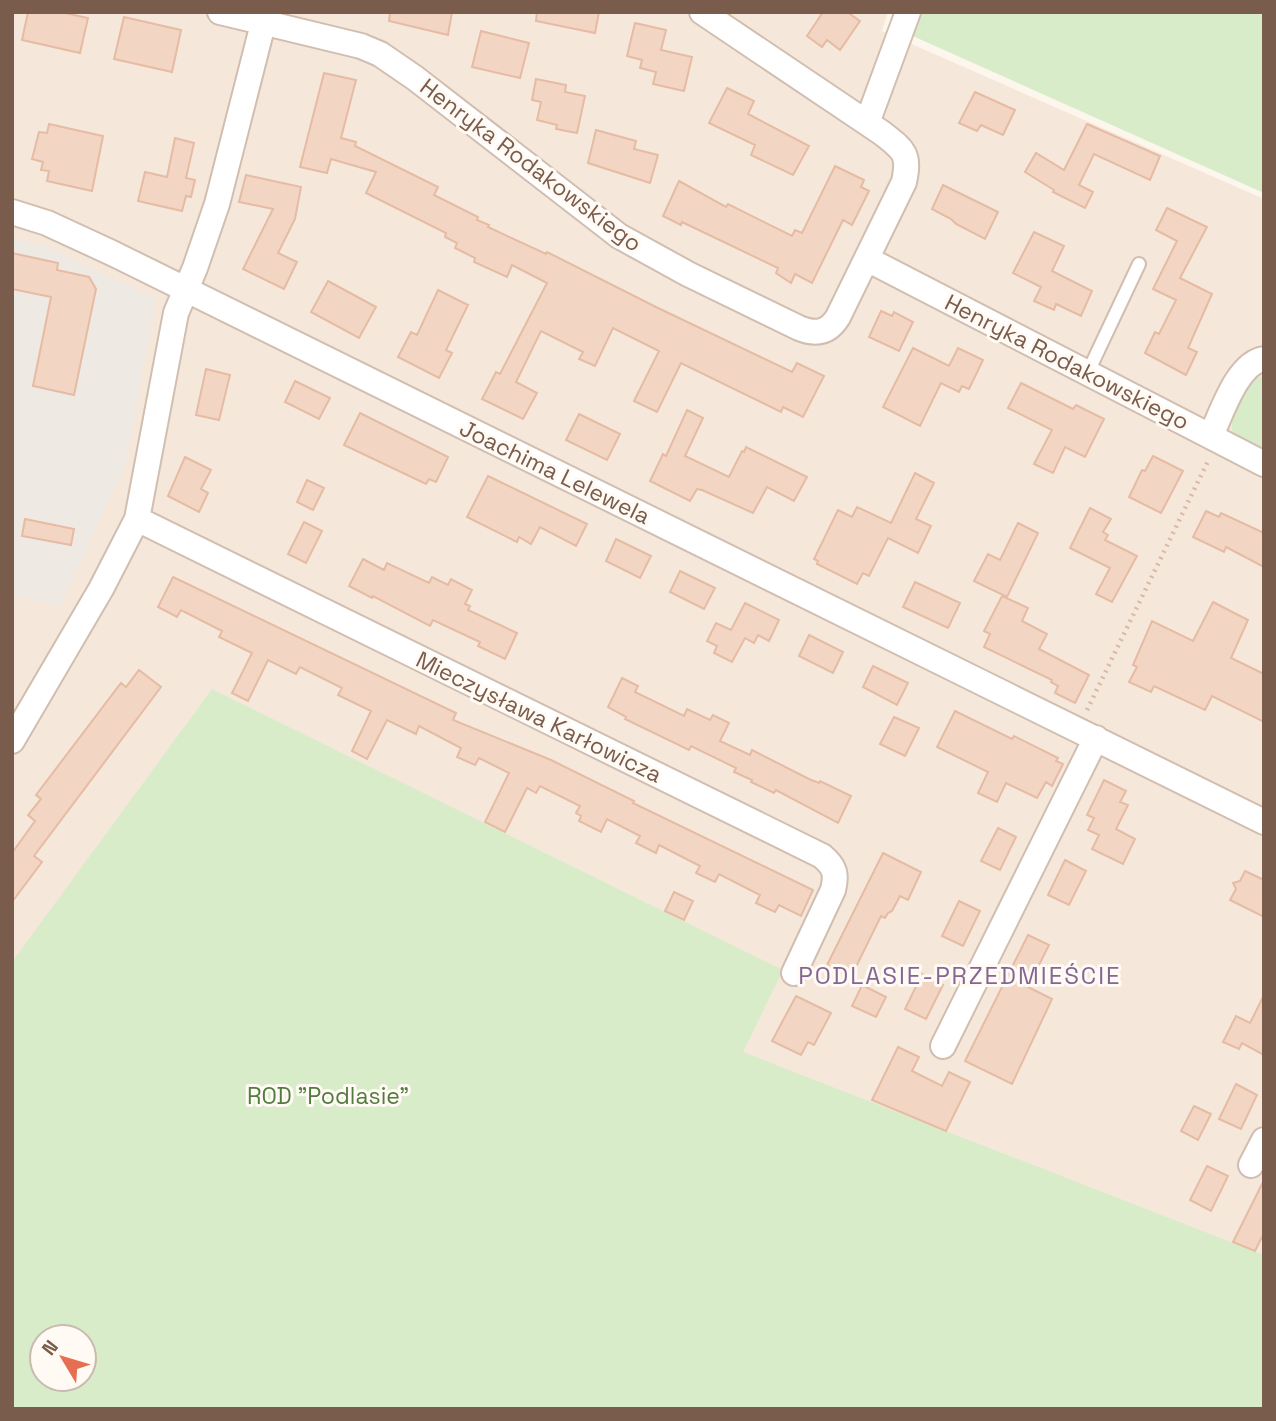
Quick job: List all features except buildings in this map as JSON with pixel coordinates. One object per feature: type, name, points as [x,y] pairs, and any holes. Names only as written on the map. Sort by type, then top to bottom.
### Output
[{"type":"street","name":"Henryka Rodakowskiego","points":[[220,12],[265,17],[380,54],[620,236],[688,274],[808,332],[822,332],[833,325],[867,259],[1264,464]]},
{"type":"street","points":[[702,12],[867,123],[904,152],[908,164],[904,182],[867,259]]},
{"type":"street","points":[[867,123],[908,12]]},
{"type":"street","points":[[12,741],[101,589],[137,519],[176,313],[203,247],[221,192],[265,17]]},
{"type":"street","name":"Joachima Lelewela","points":[[12,212],[82,239],[186,289],[1264,822]]},
{"type":"street","name":"Henryka Rodakowskiego","points":[[1215,437],[1242,372],[1251,363],[1264,359]]},
{"type":"street","name":"Mieczysława Karłowicza","points":[[137,519],[822,856],[834,869],[837,877],[794,973]]},
{"type":"street","points":[[943,1046],[1087,734]]},
{"type":"street","points":[[1251,1165],[1264,1140]]},
{"type":"lane","points":[[1088,372],[1139,264]]},
{"type":"path","points":[[1087,734],[1215,437]]},
{"type":"shaded area","points":[[12,12],[888,12],[882,31],[1264,199],[1264,1409],[12,1409]]},
{"type":"shaded area","points":[[12,238],[43,246],[156,299],[125,465],[60,606],[12,595]]},
{"type":"green space","points":[[916,12],[1264,12],[1264,193],[906,33]]},
{"type":"green space","points":[[1264,375],[1264,450],[1232,433],[1232,412],[1249,383]]},
{"type":"green space","name":"ROD \"Podlasie\"","points":[[212,689],[783,970],[743,1052],[1264,1255],[1264,1409],[12,1409],[12,962]]},
{"type":"district","name":"PODLASIE-PRZEDMIEŚCIE","points":[[960,975]]}]
